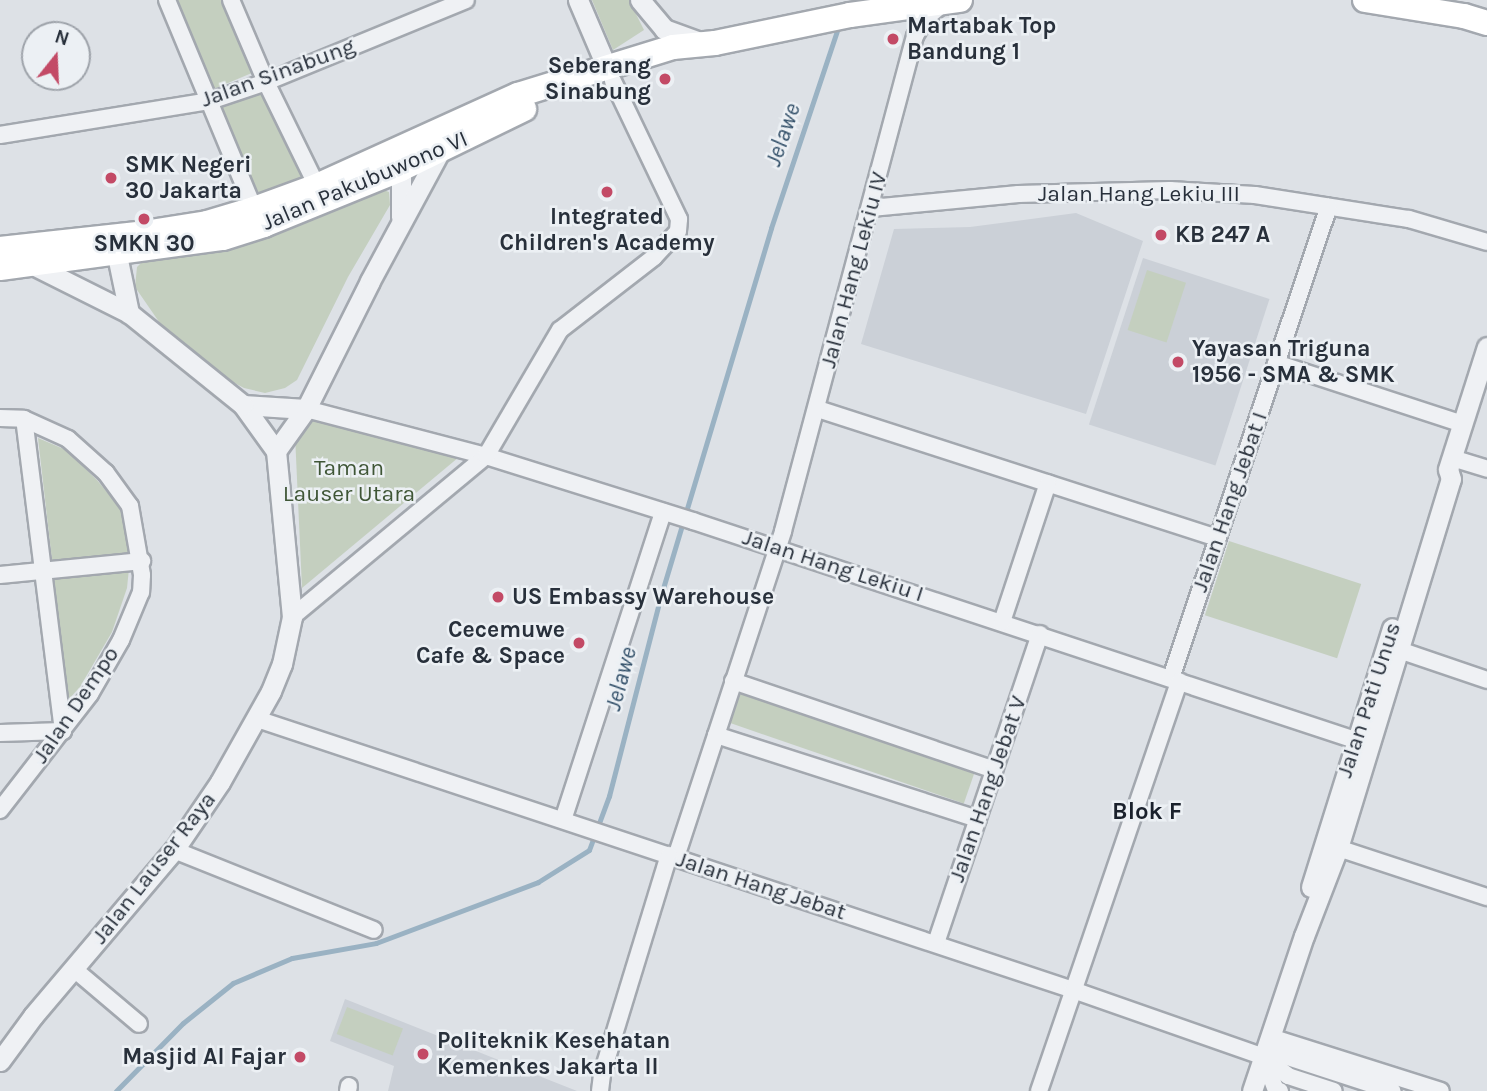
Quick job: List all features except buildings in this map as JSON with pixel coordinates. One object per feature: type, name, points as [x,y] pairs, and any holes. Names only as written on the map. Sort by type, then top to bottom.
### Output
[{"type":"main road","points":[[1365,0],[1464,16],[1487,23]]},
{"type":"main road","name":"Jalan Pakubuwono VI","points":[[0,268],[31,264],[115,245],[254,208],[317,186],[518,95],[677,61],[715,43],[850,15],[952,1]]},
{"type":"main road","name":"Jalan Pakubuwono VI","points":[[0,249],[223,238],[264,225],[401,169],[524,109],[610,74]]},
{"type":"street","points":[[166,0],[254,208]]},
{"type":"street","points":[[231,0],[266,82],[317,186]]},
{"type":"street","name":"Jalan Sinabung","points":[[0,135],[210,101],[266,82],[466,0]]},
{"type":"street","points":[[292,617],[486,456],[560,330],[654,257],[678,231],[680,219],[610,74],[578,0]]},
{"type":"street","points":[[640,0],[664,29],[700,42],[715,43]]},
{"type":"street","name":"Jalan Hang Lekiu IV","points":[[600,1091],[602,1074],[672,856],[716,736],[778,548],[818,409],[915,36],[926,18],[952,1]]},
{"type":"street","points":[[31,264],[129,313],[243,405],[276,452],[306,409],[440,151]]},
{"type":"street","points":[[401,169],[401,222]]},
{"type":"street","name":"Jalan Hang Lekiu III","points":[[871,208],[1018,194],[1170,190],[1255,195],[1409,219],[1487,242]]},
{"type":"street","name":"Jalan Hang Jebat I","points":[[1039,1091],[1175,679],[1218,538],[1329,207]]},
{"type":"street","points":[[115,245],[129,313]]},
{"type":"street","name":"Jalan Pati Unus","points":[[1304,936],[1305,908],[1355,740],[1440,475],[1450,463],[1487,347]]},
{"type":"street","points":[[1276,363],[1463,424]]},
{"type":"street","points":[[243,405],[306,409]]},
{"type":"street","name":"Jalan Hang Lekiu I","points":[[306,409],[486,456],[693,521],[1355,740]]},
{"type":"street","points":[[818,409],[1218,538]]},
{"type":"street","name":"Jalan Dempo","points":[[0,418],[24,419],[68,439],[106,473],[130,506],[142,561],[141,592],[121,639],[90,694],[0,810]]},
{"type":"street","points":[[0,733],[63,731],[24,419]]},
{"type":"street","name":"Jalan Lauser Raya","points":[[0,1061],[74,969],[182,854],[257,719],[282,664],[292,617],[276,452]]},
{"type":"street","points":[[1450,463],[1487,469]]},
{"type":"street","name":"Jalan Pati Unus","points":[[1252,1091],[1304,936],[1338,848],[1451,479],[1450,463]]},
{"type":"street","points":[[1002,622],[1048,483]]},
{"type":"street","points":[[563,820],[667,514]]},
{"type":"street","points":[[0,575],[142,561]]},
{"type":"street","name":"Jalan Hang Jebat V","points":[[936,943],[1040,634]]},
{"type":"street","points":[[1399,650],[1487,680]]},
{"type":"street","points":[[733,681],[994,770]]},
{"type":"street","name":"Jalan Hang Jebat","points":[[257,719],[1073,990],[1392,1087],[1441,1091]]},
{"type":"street","points":[[716,736],[978,819]]},
{"type":"street","points":[[1338,848],[1487,897]]},
{"type":"street","points":[[182,854],[374,930]]},
{"type":"street","points":[[74,969],[139,1024]]},
{"type":"street","points":[[1266,1048],[1276,1090],[1280,1091]]},
{"type":"street","points":[[1266,1048],[1288,1076],[1334,1091]]},
{"type":"shaded area","points":[[1076,213],[1143,241],[1086,414],[861,344],[894,229],[970,227]]},
{"type":"shaded area","name":"Yayasan Triguna 1956 - SMA & SMK","points":[[1143,258],[1269,299],[1215,466],[1089,424]]},
{"type":"shaded area","name":"Politeknik Kesehatan Kemenkes Jakarta II","points":[[345,999],[577,1091],[388,1091],[394,1066],[330,1041]]},
{"type":"green space","points":[[170,0],[229,0],[259,70],[209,91]]},
{"type":"green space","points":[[592,0],[629,0],[644,30],[613,50]]},
{"type":"green space","points":[[267,85],[312,177],[260,202],[215,110]]},
{"type":"green space","points":[[381,189],[389,192],[390,205],[348,277],[297,380],[285,388],[265,393],[244,388],[227,379],[166,332],[135,287],[137,267],[142,262]]},
{"type":"green space","points":[[1147,270],[1186,283],[1167,343],[1128,330]]},
{"type":"green space","name":"Taman Lauser Utara","points":[[311,418],[459,457],[302,588],[295,435]]},
{"type":"green space","points":[[38,438],[66,450],[97,480],[120,508],[131,549],[127,588],[112,632],[80,687],[68,700]]},
{"type":"green space","points":[[1229,541],[1361,584],[1337,658],[1205,615]]},
{"type":"green space","points":[[742,689],[976,769],[964,803],[730,723]]},
{"type":"green space","points":[[347,1007],[403,1029],[393,1056],[337,1034]]},
{"type":"waterway","name":"Jelawe","points":[[116,1091],[183,1023],[233,983],[292,958],[376,943],[538,882],[589,850],[609,796],[661,595],[771,228],[839,25]]},
{"type":"place","name":"Martabak Top Bandung 1","points":[[893,39]]},
{"type":"place","name":"Seberang Sinabung","points":[[665,79]]},
{"type":"place","name":"SMK Negeri 30 Jakarta","points":[[111,178]]},
{"type":"place","name":"Integrated Children's Academy","points":[[607,192]]},
{"type":"place","name":"SMKN 30","points":[[144,219]]},
{"type":"place","name":"KB 247 A","points":[[1161,235]]},
{"type":"place","name":"Yayasan Triguna 1956 - SMA & SMK","points":[[1178,362]]},
{"type":"place","name":"US Embassy Warehouse","points":[[498,597]]},
{"type":"place","name":"Cecemuwe Cafe & Space","points":[[579,643]]},
{"type":"place","name":"Politeknik Kesehatan Kemenkes Jakarta II","points":[[423,1054]]},
{"type":"place","name":"Masjid Al Fajar","points":[[300,1057]]},
{"type":"district","name":"Blok F","points":[[1147,812]]}]
